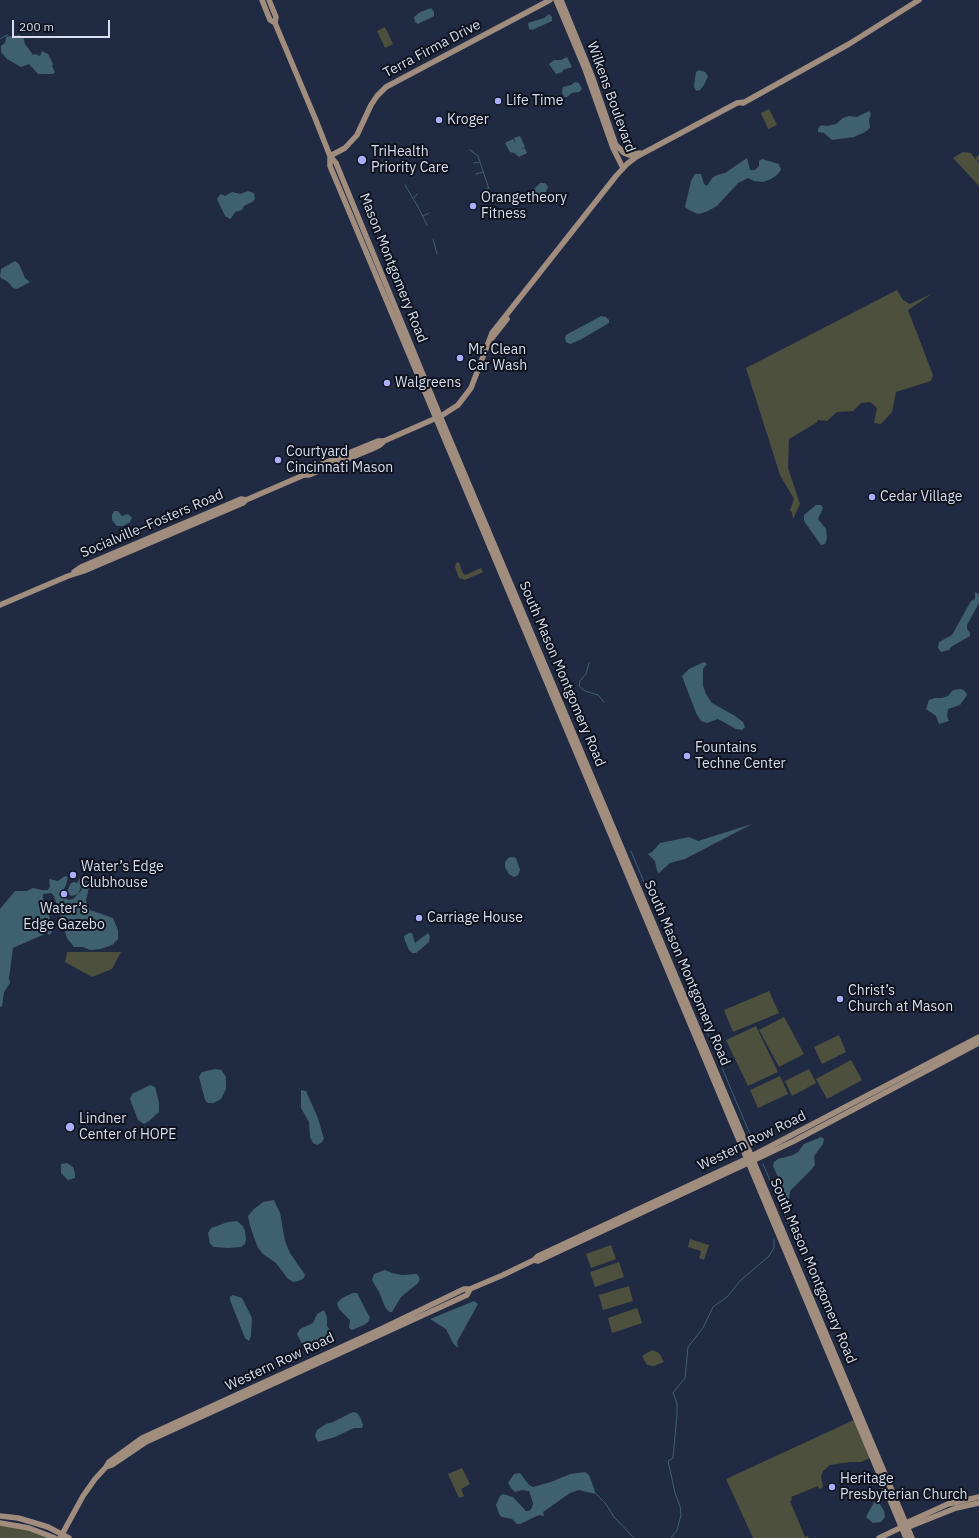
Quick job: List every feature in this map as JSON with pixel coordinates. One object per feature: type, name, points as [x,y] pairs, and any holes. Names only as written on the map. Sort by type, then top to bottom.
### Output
[{"type":"main road","name":"Mason Montgomery Road","points":[[262,0],[270,20],[275,23]]},
{"type":"main road","name":"Mason Montgomery Road","points":[[269,0],[276,17],[275,23],[330,156],[336,163],[430,390],[438,417]]},
{"type":"main road","name":"Terra Firma Drive","points":[[330,156],[339,152],[351,143],[360,130],[371,105],[386,87],[550,0]]},
{"type":"main road","name":"Wilkens Boulevard","points":[[556,0],[583,63],[613,148],[623,168]]},
{"type":"main road","name":"Wilkens Boulevard","points":[[561,0],[592,76],[623,168]]},
{"type":"main road","name":"Socialville–Fosters Road","points":[[623,168],[628,167],[645,156],[739,106],[849,44],[919,0]]},
{"type":"main road","name":"Socialville–Fosters Road","points":[[0,605],[243,503],[246,500],[304,475],[307,470],[378,441],[384,441],[438,417],[458,405],[470,392],[475,382],[492,333],[496,327],[520,296],[524,294],[610,182],[623,168],[629,162],[648,151],[737,103],[745,102]]},
{"type":"main road","points":[[616,146],[624,153],[629,155],[648,151]]},
{"type":"main road","name":"Mason Montgomery Road","points":[[330,156],[330,166],[418,374],[438,417]]},
{"type":"main road","name":"South Mason Montgomery Road","points":[[438,417],[750,1160],[905,1526],[912,1538]]},
{"type":"main road","name":"Western Row Road","points":[[750,1160],[979,1037]]},
{"type":"main road","name":"Western Row Road","points":[[61,1536],[88,1489],[106,1467],[112,1465],[146,1442],[467,1295],[470,1289],[534,1260],[538,1256],[750,1160],[979,1043]]},
{"type":"main road","points":[[879,1538],[948,1504],[979,1497]]},
{"type":"main road","points":[[905,1526],[947,1511],[979,1503]]},
{"type":"main road","points":[[0,1516],[18,1518],[35,1523],[61,1536],[69,1538]]},
{"type":"main road","points":[[0,1523],[29,1528],[55,1538]]},
{"type":"main road","name":"South Mason Montgomery Road","points":[[905,1526],[906,1538]]},
{"type":"green space","points":[[385,27],[393,44],[385,48],[377,31]]},
{"type":"green space","points":[[769,109],[777,125],[768,129],[761,113]]},
{"type":"green space","points":[[963,152],[971,153],[976,160],[977,156],[979,155],[979,160],[977,160],[979,163],[979,186],[953,158]]},
{"type":"green space","points":[[897,290],[903,300],[910,304],[933,293],[908,310],[933,375],[931,381],[896,392],[892,412],[881,424],[874,423],[877,408],[870,402],[861,403],[853,411],[837,412],[827,421],[818,420],[816,423],[789,439],[788,468],[800,504],[793,519],[790,510],[794,499],[780,475],[746,368]]},
{"type":"green space","points":[[459,562],[462,572],[465,575],[481,568],[483,572],[465,580],[459,578],[455,567],[456,563]]},
{"type":"green space","points":[[67,952],[121,952],[112,969],[92,977],[65,962]]},
{"type":"green space","points":[[769,991],[779,1013],[733,1032],[724,1010]]},
{"type":"green space","points":[[784,1017],[804,1054],[779,1067],[759,1030]]},
{"type":"green space","points":[[756,1026],[778,1072],[748,1086],[726,1040]]},
{"type":"green space","points":[[839,1035],[846,1052],[822,1064],[814,1047]]},
{"type":"green space","points":[[851,1060],[862,1080],[827,1099],[816,1079]]},
{"type":"green space","points":[[809,1069],[816,1083],[792,1096],[785,1081]]},
{"type":"green space","points":[[780,1076],[788,1094],[758,1108],[750,1090]]},
{"type":"green space","points":[[690,1239],[709,1245],[704,1260],[699,1258],[701,1251],[688,1247]]},
{"type":"green space","points":[[611,1245],[616,1259],[591,1268],[586,1254]]},
{"type":"green space","points":[[619,1262],[624,1277],[595,1287],[590,1272]]},
{"type":"green space","points":[[629,1286],[633,1301],[603,1310],[599,1295]]},
{"type":"green space","points":[[637,1308],[642,1323],[612,1333],[608,1318]]},
{"type":"green space","points":[[652,1350],[659,1353],[664,1362],[654,1366],[647,1365],[642,1356]]},
{"type":"green space","points":[[856,1419],[872,1457],[861,1462],[830,1465],[823,1471],[821,1476],[823,1487],[819,1489],[818,1486],[791,1497],[792,1500],[790,1501],[805,1537],[808,1536],[809,1538],[753,1538],[726,1479]]},
{"type":"green space","points":[[462,1468],[470,1484],[461,1489],[464,1496],[459,1498],[448,1474]]},
{"type":"green space","points":[[0,1525],[19,1527],[47,1536],[48,1538],[0,1538]]},
{"type":"water","points":[[431,8],[434,12],[434,16],[418,24],[415,22],[414,17],[420,12]]},
{"type":"water","points":[[549,14],[552,17],[552,21],[532,30],[529,29],[528,23],[544,18]]},
{"type":"water","points":[[20,35],[20,37],[23,36],[25,44],[33,55],[35,54],[40,56],[42,51],[48,54],[55,72],[53,74],[38,74],[29,64],[21,67],[7,59],[1,52],[1,46],[5,43],[6,37]]},
{"type":"water","points":[[567,57],[572,67],[556,74],[549,64],[554,60],[561,60]]},
{"type":"water","points":[[699,70],[705,72],[708,76],[700,90],[696,91],[694,86],[696,72]]},
{"type":"water","points":[[575,82],[579,83],[582,89],[579,92],[572,93],[567,97],[564,97],[562,92],[563,87],[571,85]]},
{"type":"water","points":[[869,111],[871,114],[869,120],[870,128],[854,137],[832,140],[824,133],[818,132],[821,125],[827,126],[836,124],[843,118],[849,116],[857,117]]},
{"type":"water","points":[[520,136],[525,147],[520,150],[525,148],[527,153],[519,157],[510,152],[505,143],[513,139],[516,144],[514,138]]},
{"type":"water","points":[[747,158],[750,170],[755,170],[759,166],[759,161],[762,159],[779,164],[781,170],[771,179],[763,182],[754,181],[748,178],[738,183],[717,206],[706,212],[698,214],[685,207],[691,181],[695,174],[701,174],[704,184],[707,186],[712,178],[725,173]]},
{"type":"water","points":[[540,183],[545,183],[548,187],[546,192],[531,197],[525,202],[522,200],[521,195],[534,189]]},
{"type":"water","points":[[248,191],[254,193],[255,199],[244,206],[242,210],[235,212],[230,219],[225,216],[217,199],[219,196],[221,194],[225,196],[232,192],[240,194]]},
{"type":"water","points":[[15,261],[19,264],[25,278],[30,282],[17,289],[13,288],[0,276],[1,269]]},
{"type":"water","points":[[601,316],[606,317],[609,320],[609,323],[580,340],[570,344],[566,342],[566,335]]},
{"type":"water","points":[[816,505],[821,505],[823,508],[818,519],[826,529],[827,538],[825,544],[821,545],[804,521],[804,515]]},
{"type":"water","points":[[114,511],[118,511],[122,516],[128,514],[132,518],[130,522],[123,526],[117,526],[112,520]]},
{"type":"water","points":[[975,592],[979,594],[979,603],[967,625],[970,636],[951,647],[949,650],[941,652],[938,648],[939,642],[952,635],[971,601],[975,599]]},
{"type":"water","points":[[704,662],[707,664],[703,669],[703,686],[706,694],[712,703],[743,722],[745,727],[742,730],[736,729],[718,719],[707,723],[701,721],[696,713],[682,676],[689,669]]},
{"type":"water","points":[[961,689],[965,691],[967,695],[960,705],[948,709],[947,716],[949,721],[939,724],[936,716],[926,709],[929,700],[948,696],[953,690]]},
{"type":"water","points":[[752,824],[685,859],[670,863],[659,873],[657,871],[655,861],[648,854],[652,852],[660,843],[689,837],[698,841]]},
{"type":"water","points":[[508,858],[516,858],[520,870],[518,875],[514,877],[509,874],[505,867],[505,862]]},
{"type":"water","points":[[65,876],[68,877],[62,893],[64,897],[69,900],[73,899],[81,891],[84,881],[88,882],[89,887],[86,901],[90,910],[113,918],[118,930],[118,939],[112,945],[101,949],[90,950],[83,947],[74,947],[67,938],[54,896],[51,893],[43,894],[43,899],[49,914],[52,932],[49,935],[47,933],[13,948],[9,978],[10,983],[4,992],[2,1007],[0,1006],[0,909],[15,891],[27,891],[33,888],[48,890],[50,886],[49,879],[58,881]]},
{"type":"water","points":[[80,878],[84,880],[78,894],[72,896],[67,894],[66,893],[71,883],[77,883]]},
{"type":"water","points":[[412,933],[415,943],[428,933],[430,936],[429,942],[416,953],[412,953],[409,950],[404,936]]},
{"type":"water","points":[[215,1069],[221,1070],[226,1077],[226,1089],[221,1099],[214,1103],[208,1103],[205,1100],[199,1077],[202,1072]]},
{"type":"water","points":[[150,1085],[155,1087],[159,1103],[159,1112],[144,1124],[138,1120],[130,1099],[132,1094]]},
{"type":"water","points":[[301,1090],[306,1091],[318,1118],[324,1139],[317,1145],[313,1143],[310,1137],[309,1122],[301,1108]]},
{"type":"water","points":[[821,1137],[824,1139],[823,1144],[814,1156],[815,1165],[790,1191],[788,1207],[786,1207],[781,1199],[779,1179],[773,1166],[774,1162],[778,1159],[793,1155],[798,1152],[804,1144]]},
{"type":"water","points":[[67,1163],[73,1167],[75,1173],[75,1178],[68,1180],[61,1173],[61,1164]]},
{"type":"water","points":[[274,1200],[280,1213],[285,1241],[290,1253],[305,1275],[301,1280],[294,1282],[288,1279],[276,1263],[263,1254],[258,1248],[250,1226],[248,1216],[254,1209],[263,1202]]},
{"type":"water","points":[[237,1221],[243,1226],[245,1231],[245,1244],[241,1247],[228,1248],[214,1247],[210,1244],[208,1233],[211,1228],[228,1222]]},
{"type":"water","points":[[385,1270],[402,1275],[417,1274],[420,1279],[418,1283],[401,1297],[392,1312],[389,1312],[385,1307],[372,1280],[374,1274]]},
{"type":"water","points":[[353,1293],[357,1293],[370,1318],[364,1325],[352,1330],[349,1328],[350,1320],[339,1309],[337,1303],[342,1298]]},
{"type":"water","points":[[233,1295],[242,1298],[252,1318],[251,1336],[249,1341],[245,1338],[230,1300],[230,1297]]},
{"type":"water","points":[[474,1301],[478,1304],[457,1342],[458,1348],[453,1343],[446,1329],[430,1319]]},
{"type":"water","points":[[324,1310],[327,1317],[327,1326],[335,1337],[307,1350],[304,1348],[297,1334],[300,1329],[313,1323],[317,1314]]},
{"type":"water","points":[[353,1412],[357,1413],[360,1417],[363,1425],[362,1428],[354,1428],[335,1437],[318,1442],[315,1436],[317,1430],[326,1424]]},
{"type":"water","points":[[585,1472],[589,1475],[596,1494],[579,1490],[570,1493],[543,1512],[544,1516],[539,1515],[520,1524],[517,1524],[512,1519],[502,1517],[499,1514],[496,1505],[500,1496],[503,1494],[513,1497],[526,1511],[529,1511],[532,1508],[533,1503],[529,1491],[522,1490],[515,1492],[508,1483],[514,1474],[520,1473],[529,1485],[533,1487],[551,1482],[570,1474]]},
{"type":"water","points":[[878,1501],[884,1511],[885,1517],[881,1522],[873,1523],[866,1517],[874,1502]]},
{"type":"waterway","points":[[0,39],[8,36]]},
{"type":"waterway","points":[[470,150],[478,156],[489,189]]},
{"type":"waterway","points":[[474,163],[479,162]]},
{"type":"waterway","points":[[476,174],[483,172]]},
{"type":"waterway","points":[[405,185],[427,225]]},
{"type":"waterway","points":[[484,190],[488,188]]},
{"type":"waterway","points":[[414,198],[417,194]]},
{"type":"waterway","points":[[423,216],[429,213]]},
{"type":"waterway","points":[[433,239],[437,254]]},
{"type":"waterway","points":[[589,663],[586,674],[580,681],[579,686],[585,691],[598,695],[604,702]]},
{"type":"waterway","points":[[631,851],[646,887]]},
{"type":"waterway","points":[[688,987],[755,1146]]},
{"type":"waterway","points":[[763,1164],[790,1227]]},
{"type":"waterway","points":[[671,1538],[677,1530],[681,1515],[668,1461],[673,1458],[677,1415],[677,1403],[673,1393],[685,1378],[688,1347],[703,1328],[713,1307],[727,1297],[740,1281],[769,1256],[774,1248],[774,1239]]},
{"type":"waterway","points":[[596,1494],[606,1504],[614,1517],[634,1538]]},
{"type":"place","name":"Life Time","points":[[498,101]]},
{"type":"place","name":"Kroger","points":[[439,120]]},
{"type":"place","name":"TriHealth Priority Care","points":[[362,160]]},
{"type":"place","name":"Orangetheory Fitness","points":[[473,206]]},
{"type":"place","name":"Mr. Clean Car Wash","points":[[460,358]]},
{"type":"place","name":"Walgreens","points":[[387,383]]},
{"type":"place","name":"Courtyard Cincinnati Mason","points":[[278,460]]},
{"type":"place","name":"Cedar Village","points":[[872,497]]},
{"type":"place","name":"Fountains Techne Center","points":[[687,756]]},
{"type":"place","name":"Water’s Edge Clubhouse","points":[[73,875]]},
{"type":"place","name":"Water’s Edge Gazebo","points":[[64,894]]},
{"type":"place","name":"Carriage House","points":[[419,918]]},
{"type":"place","name":"Christ’s Church at Mason","points":[[840,999]]},
{"type":"place","name":"Lindner Center of HOPE","points":[[70,1127]]},
{"type":"place","name":"Heritage Presbyterian Church","points":[[832,1487]]}]
